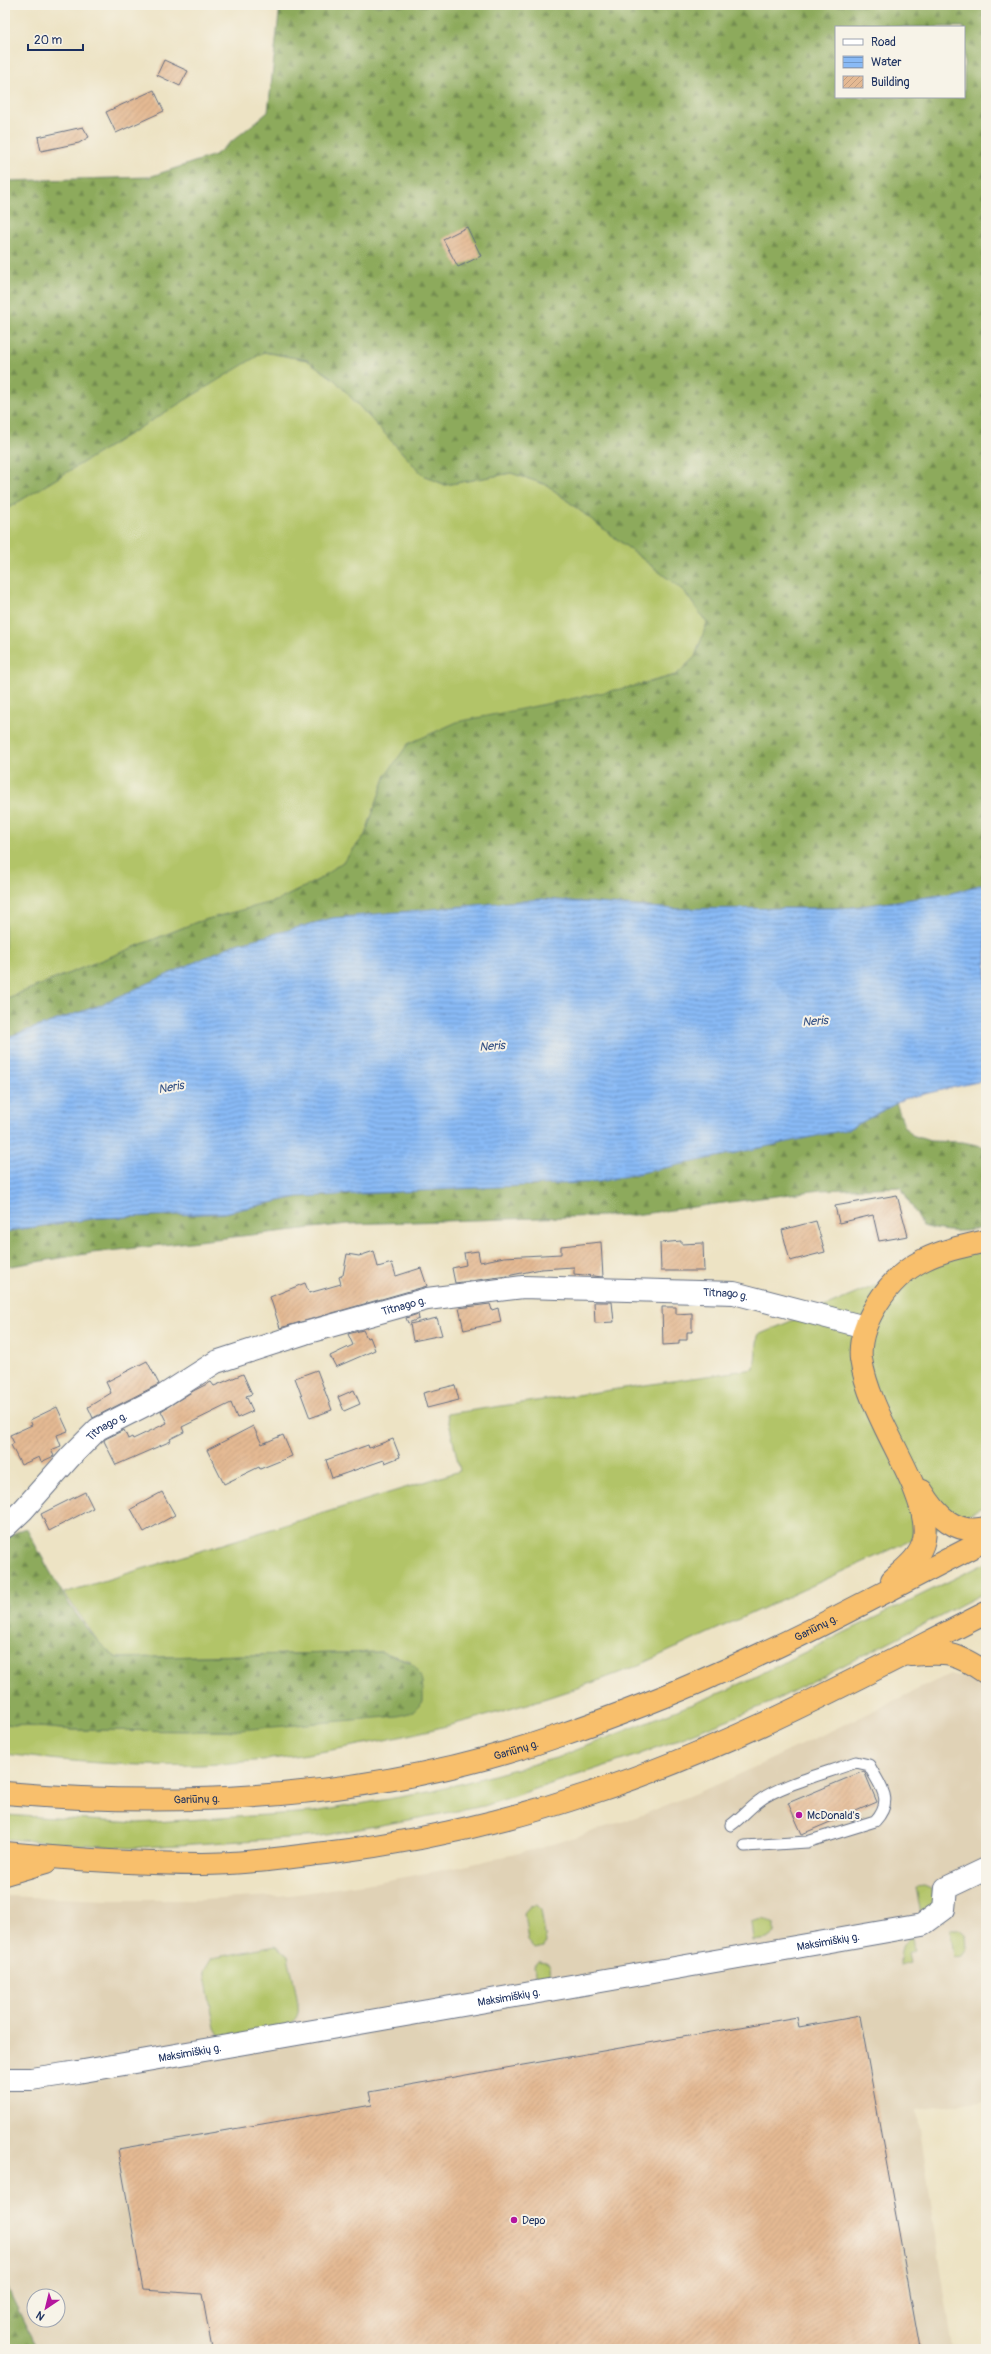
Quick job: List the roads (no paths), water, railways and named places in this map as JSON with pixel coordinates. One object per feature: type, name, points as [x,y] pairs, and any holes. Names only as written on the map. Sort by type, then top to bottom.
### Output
[{"type":"highway","points":[[869,1600],[908,1566],[916,1556],[924,1539],[925,1516],[904,1464],[868,1388],[861,1358],[865,1328],[880,1300],[903,1273],[940,1252],[986,1241]]},
{"type":"highway","points":[[904,1464],[937,1513],[954,1526],[973,1530],[986,1528]]},
{"type":"highway","name":"Gariūnų g.","points":[[5,1794],[68,1799],[160,1801],[246,1797],[332,1788],[410,1775],[490,1756],[556,1737],[645,1704],[712,1676],[869,1600],[986,1540]]},
{"type":"highway","points":[[5,1854],[202,1864],[278,1859],[421,1838],[511,1817],[593,1793],[673,1762],[750,1728],[986,1613]]},
{"type":"highway","points":[[902,1655],[945,1652],[965,1658],[986,1673]]},
{"type":"highway","points":[[5,1874],[61,1858]]},
{"type":"street","name":"Titnago g.","points":[[5,1527],[23,1510],[71,1456],[98,1429],[163,1396],[216,1362],[320,1329],[427,1299],[523,1287],[734,1293],[865,1328]]},
{"type":"street","name":"Maksimiškių g.","points":[[5,2079],[31,2079],[78,2072],[922,1926],[944,1909],[946,1888],[986,1869]]},
{"type":"lane","points":[[731,1825],[744,1816],[758,1801],[773,1793],[856,1762],[869,1765],[887,1803],[883,1812],[875,1821],[807,1842],[745,1846]]},
{"type":"water","name":"Neris","points":[[986,883],[986,1080],[906,1098],[849,1129],[598,1182],[297,1197],[223,1213],[98,1218],[14,1230],[5,1233],[5,1038],[98,1006],[233,945],[333,918],[542,899],[674,909],[847,908],[949,894]]},
{"type":"place","name":"McDonald's","points":[[799,1815]]},
{"type":"place","name":"Depo","points":[[514,2220]]}]
